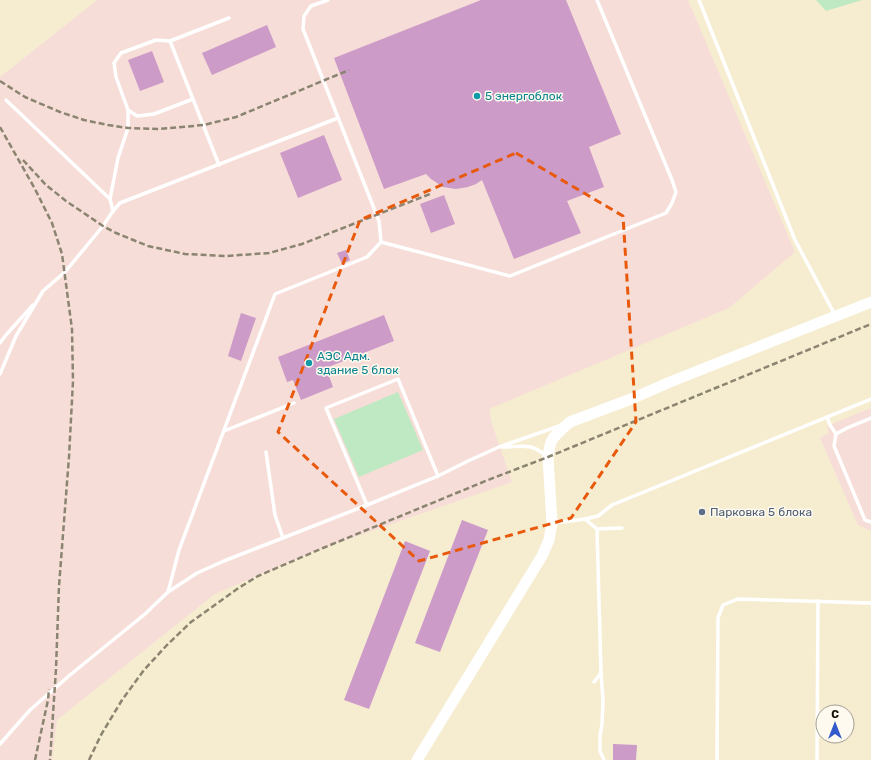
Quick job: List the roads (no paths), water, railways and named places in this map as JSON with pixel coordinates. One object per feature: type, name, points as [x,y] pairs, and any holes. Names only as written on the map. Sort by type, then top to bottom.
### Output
[{"type":"main road","points":[[417,760],[542,556],[549,540],[552,523],[548,457],[554,437],[570,422],[631,399],[871,302]]},
{"type":"lane","points":[[328,0],[311,6],[304,16],[303,29],[378,221],[381,242]]},
{"type":"lane","points":[[381,242],[510,276],[666,213],[676,192],[597,0]]},
{"type":"lane","points":[[699,0],[795,240],[836,316]]},
{"type":"lane","points":[[113,211],[110,199],[118,158],[128,128],[128,110],[116,77],[114,63],[121,53],[156,40],[170,42],[230,18]]},
{"type":"lane","points":[[170,42],[219,165]]},
{"type":"lane","points":[[128,110],[137,116],[154,114],[193,99]]},
{"type":"lane","points":[[6,100],[110,199]]},
{"type":"lane","points":[[0,374],[16,336],[43,291],[65,272],[120,203],[338,118]]},
{"type":"lane","points":[[168,592],[179,550],[275,294],[367,257],[381,242]]},
{"type":"lane","points":[[0,343],[38,300]]},
{"type":"lane","points":[[367,506],[326,408],[398,379],[438,476]]},
{"type":"lane","points":[[552,523],[598,516],[612,505],[871,399]]},
{"type":"lane","points":[[224,431],[294,403]]},
{"type":"lane","points":[[827,417],[836,434],[834,446],[865,520],[871,522]]},
{"type":"lane","points":[[836,434],[871,418]]},
{"type":"lane","points":[[0,744],[30,710],[70,675],[145,614],[168,592],[197,573],[224,561],[367,506],[438,476],[499,447],[570,422]]},
{"type":"lane","points":[[499,447],[533,446],[548,457]]},
{"type":"lane","points":[[266,452],[275,516],[283,538]]},
{"type":"lane","points":[[585,519],[597,529],[622,528]]},
{"type":"lane","points":[[597,529],[603,712],[600,751],[604,760]]},
{"type":"lane","points":[[717,760],[718,618],[723,605],[738,599],[871,603]]},
{"type":"lane","points":[[817,760],[818,601]]},
{"type":"lane","points":[[594,682],[601,673]]},
{"type":"railway","points":[[0,81],[25,97],[60,112],[84,120],[128,128],[159,129],[204,125],[236,117],[349,70]]},
{"type":"railway","points":[[0,127],[35,189],[52,223],[62,254],[72,329],[73,381],[59,586],[56,669],[50,760]]},
{"type":"railway","points":[[23,160],[46,185],[66,201],[103,226],[148,246],[185,254],[226,256],[269,253],[302,244],[430,194]]},
{"type":"railway","points":[[89,760],[101,735],[122,700],[144,670],[191,622],[258,576],[488,480],[548,457],[871,324]]},
{"type":"railway","points":[[35,760],[49,689]]},
{"type":"place","name":"5 энергоблок","points":[[477,96]]},
{"type":"place","name":"АЭС Адм. здание 5 блок","points":[[309,363]]},
{"type":"place","name":"Парковка 5 блока","points":[[702,512]]}]
